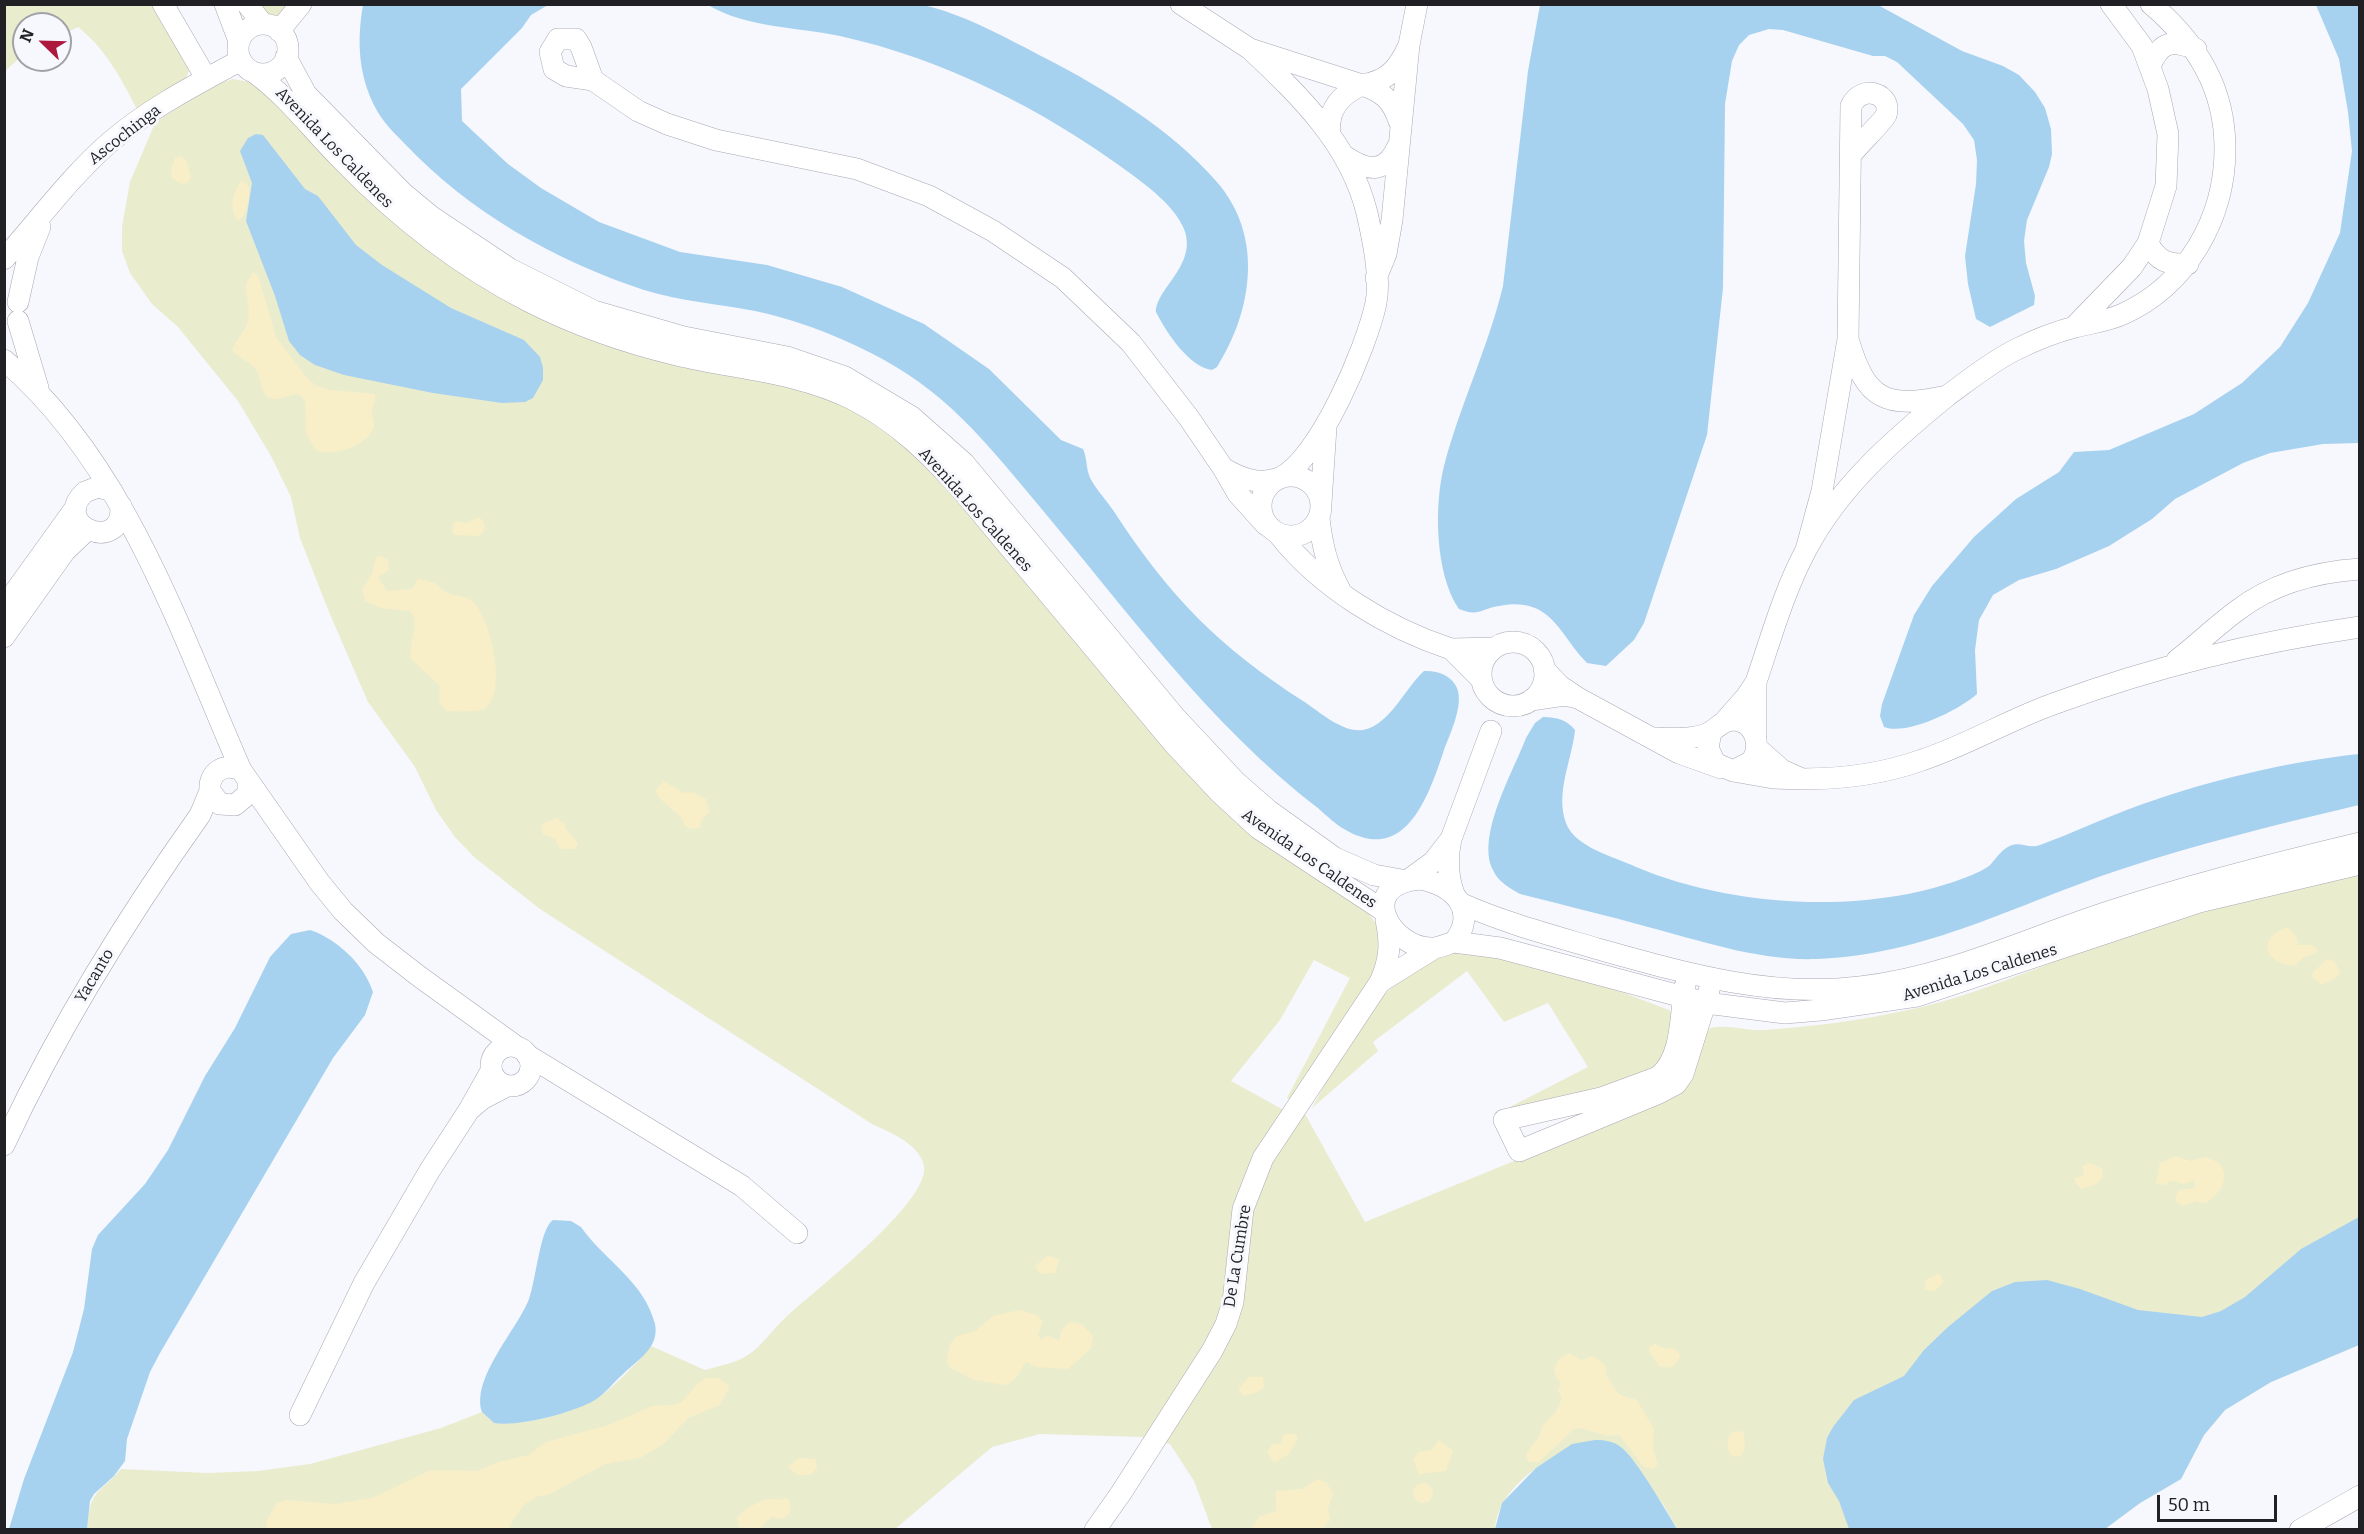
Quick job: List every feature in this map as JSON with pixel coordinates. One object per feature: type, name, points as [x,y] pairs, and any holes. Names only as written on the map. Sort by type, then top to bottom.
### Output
[{"type":"street","points":[[163,4],[183,43],[207,78]]},
{"type":"street","points":[[225,4],[245,58],[270,73],[277,69],[286,57],[287,43],[247,4]]},
{"type":"street","points":[[245,58],[249,29],[271,28],[301,4]]},
{"type":"street","points":[[1181,4],[1250,49],[1309,108],[1346,158],[1367,212],[1376,278],[1376,302],[1363,343],[1327,421],[1300,465],[1265,489],[1260,507],[1272,530],[1298,536],[1314,526],[1320,511],[1327,421]]},
{"type":"street","points":[[1376,278],[1386,254],[1390,231],[1400,121],[1416,4]]},
{"type":"street","points":[[2073,327],[2132,267],[2148,243],[2166,186],[2169,158],[2165,113],[2151,66],[2142,46],[2111,4]]},
{"type":"street","points":[[1756,682],[1756,742],[1747,766],[1728,770],[1710,756],[1708,740],[1746,697],[1756,682],[1790,585],[1806,550],[1831,510],[1867,467],[1897,436],[1947,396],[2015,350],[2073,327],[2123,314],[2159,291],[2188,264],[2217,205],[2225,167],[2225,138],[2221,107],[2196,50],[2151,4]]},
{"type":"street","points":[[2151,66],[2157,52],[2165,45],[2179,43],[2196,50]]},
{"type":"street","points":[[1330,134],[1329,124],[1338,101],[1348,91],[1362,85],[1379,82],[1390,75],[1400,65],[1409,45]]},
{"type":"street","points":[[1250,49],[1382,93],[1393,103],[1400,121]]},
{"type":"street","name":"Avenida Los Caldenes","points":[[286,57],[306,94],[403,193],[432,218],[510,269],[594,311],[684,337],[787,357],[835,373],[884,398],[912,417],[964,463],[1176,718],[1236,782],[1277,817],[1335,858],[1374,875],[1407,880]]},
{"type":"street","name":"Ascochinga","points":[[4,259],[82,170],[110,143],[139,121],[207,78],[245,58]]},
{"type":"street","name":"Avenida Los Caldenes","points":[[245,58],[348,166],[419,231],[454,257],[529,301],[591,329],[629,342],[678,355],[786,376],[816,385],[851,399],[900,430],[940,465],[1174,744],[1220,793],[1258,828],[1385,915]]},
{"type":"street","points":[[593,80],[638,111],[667,124],[716,140],[857,169],[929,196],[1002,237],[1063,278],[1131,343],[1189,418],[1238,494],[1295,555],[1321,579],[1394,625],[1451,649],[1494,648],[1515,642],[1525,645],[1534,650],[1544,669],[1560,686],[1578,698],[1634,730],[1656,738],[1679,753],[1728,770],[1773,778],[1842,779],[1923,760],[2054,703],[2169,665],[2241,648],[2360,627]]},
{"type":"street","points":[[1346,158],[1367,169],[1377,168],[1392,158],[1398,146]]},
{"type":"street","points":[[1806,550],[1822,492],[1848,339],[1851,154]]},
{"type":"street","points":[[4,337],[14,329],[14,303],[28,257],[46,213]]},
{"type":"street","points":[[2148,243],[2161,261],[2171,265],[2188,264]]},
{"type":"street","points":[[14,303],[38,389]]},
{"type":"street","points":[[1848,339],[1855,363],[1869,387],[1892,401],[1899,411],[1901,422],[1897,436]]},
{"type":"street","points":[[4,360],[38,389],[116,498],[166,593],[245,776],[320,883],[343,911],[385,950],[522,1051],[742,1186],[797,1233]]},
{"type":"street","points":[[1837,409],[1850,393],[1869,387]]},
{"type":"street","points":[[1892,401],[1907,403],[1947,396]]},
{"type":"street","points":[[1829,449],[1847,466],[1867,467]]},
{"type":"street","points":[[4,607],[80,499],[90,476],[89,458]]},
{"type":"street","points":[[1223,468],[1252,481],[1267,482],[1298,476],[1314,486],[1320,511],[1326,560],[1340,590]]},
{"type":"street","points":[[80,499],[98,487],[116,498]]},
{"type":"street","points":[[80,499],[78,520],[87,530],[102,533],[109,530],[119,520],[116,498]]},
{"type":"street","points":[[4,637],[65,551],[87,530]]},
{"type":"street","points":[[109,530],[140,544]]},
{"type":"street","points":[[2169,665],[2239,609],[2270,590],[2308,575],[2360,570]]},
{"type":"street","points":[[1380,982],[1433,948],[1454,942],[1464,926],[1465,914],[1448,873],[1448,854],[1451,839],[1491,731],[1483,662],[1494,648]]},
{"type":"street","points":[[1451,649],[1500,703],[1524,703],[1565,695],[1578,698]]},
{"type":"street","points":[[1491,731],[1542,686],[1544,669]]},
{"type":"street","points":[[214,708],[222,794]]},
{"type":"street","points":[[1656,738],[1689,737],[1739,721],[1752,729],[1756,742],[1782,770],[1802,778]]},
{"type":"street","points":[[222,794],[223,768],[245,776]]},
{"type":"street","points":[[222,794],[248,794],[245,776]]},
{"type":"street","points":[[222,794],[259,809],[279,823]]},
{"type":"street","name":"Yacanto","points":[[4,1145],[43,1068],[107,955],[200,815],[222,794]]},
{"type":"street","points":[[1380,982],[1387,966],[1390,946],[1384,899],[1389,890],[1433,862],[1451,839]]},
{"type":"street","name":"Avenida Los Caldenes","points":[[1457,898],[1511,924],[1712,979],[1774,989],[1819,990],[1914,979],[1955,968],[2110,911],[2228,875],[2360,843]]},
{"type":"street","name":"Avenida Los Caldenes","points":[[1454,942],[1500,948],[1706,1003],[1785,1013],[1875,1004],[1917,996],[2199,902],[2360,864]]},
{"type":"street","points":[[1407,880],[1432,881],[1457,898]]},
{"type":"street","points":[[1385,915],[1392,928],[1411,942],[1433,948]]},
{"type":"street","points":[[1687,972],[1676,1047],[1671,1064],[1665,1071],[1658,1077],[1601,1098],[1504,1120],[1519,1151],[1676,1084],[1683,1074],[1712,979]]},
{"type":"street","name":"De La Cumbre","points":[[1095,1530],[1212,1351],[1233,1302],[1243,1209],[1263,1158],[1380,982]]},
{"type":"street","points":[[468,1009],[486,1032],[490,1047],[491,1067],[497,1081],[514,1085],[549,1080],[582,1087]]},
{"type":"street","points":[[300,1415],[364,1283],[414,1197],[469,1110],[491,1067],[493,1056],[503,1047],[522,1051]]},
{"type":"street","points":[[469,1110],[482,1099],[514,1085],[530,1074],[522,1051]]},
{"type":"street","points":[[1562,1107],[1569,1130]]},
{"type":"street","points":[[2300,1530],[2360,1496]]},
{"type":"green space","points":[[153,4],[189,71],[183,84],[138,111],[119,77],[97,45],[78,27],[72,30],[72,12],[12,12],[12,65],[5,71],[5,5]]},
{"type":"green space","points":[[259,5],[296,5],[278,17],[271,17]]},
{"type":"green space","points":[[233,79],[255,83],[350,181],[750,377],[831,400],[867,420],[912,452],[1367,911],[1379,928],[1380,963],[1293,1102],[1287,1098],[1350,978],[1314,960],[1280,1020],[1231,1081],[1300,1119],[1305,1114],[1365,1222],[1663,1100],[1710,1028],[1764,1030],[1800,1027],[1873,1017],[1933,1004],[2137,932],[2200,913],[2359,872],[2359,1345],[2271,1382],[2225,1410],[2204,1435],[2181,1479],[2140,1503],[2105,1529],[1677,1529],[1664,1506],[1623,1449],[1546,1462],[1528,1474],[1512,1490],[1500,1508],[1495,1529],[1212,1529],[1194,1481],[1170,1444],[1142,1437],[1040,1434],[992,1447],[895,1529],[87,1530],[90,1507],[96,1494],[121,1469],[208,1473],[258,1471],[310,1464],[441,1428],[482,1412],[494,1423],[545,1418],[571,1410],[601,1396],[624,1376],[651,1346],[705,1370],[738,1360],[758,1347],[784,1319],[842,1269],[889,1224],[921,1182],[924,1166],[917,1151],[903,1140],[872,1124],[540,909],[474,857],[455,837],[436,810],[415,767],[368,702],[300,538],[291,497],[271,456],[238,401],[178,327],[152,304],[130,273],[122,251],[122,227],[130,182],[155,123],[210,86]]},
{"type":"green space","points":[[1453,952],[1477,952],[1603,985],[1669,1010],[1674,1015],[1662,1064],[1601,1091],[1508,1108],[1588,1067],[1548,1003],[1504,1022],[1467,971],[1373,1042],[1378,1051],[1312,1108],[1353,1037],[1368,1014],[1386,994],[1405,976],[1427,962]]},
{"type":"sand","points":[[181,156],[187,162],[191,177],[188,183],[182,184],[172,178],[171,170],[175,158]]},
{"type":"sand","points":[[242,180],[249,187],[249,196],[246,210],[238,221],[232,206],[236,189]]},
{"type":"sand","points":[[253,272],[258,275],[276,337],[308,379],[317,386],[330,390],[375,394],[372,413],[374,427],[364,440],[340,451],[315,450],[306,433],[305,401],[299,394],[276,399],[270,398],[263,392],[254,367],[232,350],[245,329],[248,319],[246,288]]},
{"type":"sand","points":[[477,518],[482,519],[485,526],[483,532],[478,536],[453,535],[453,524],[456,521],[467,523]]},
{"type":"sand","points":[[381,556],[388,560],[389,570],[378,577],[387,591],[412,589],[418,579],[426,580],[435,583],[450,594],[469,599],[479,609],[490,637],[496,670],[496,685],[486,708],[473,711],[446,711],[439,700],[440,686],[411,659],[414,621],[410,611],[381,608],[365,601],[362,590],[372,574],[376,557]]},
{"type":"sand","points":[[664,781],[683,793],[693,792],[706,799],[709,813],[702,819],[700,828],[691,829],[685,826],[681,817],[658,797],[656,790]]},
{"type":"sand","points":[[556,818],[565,824],[565,828],[578,843],[575,849],[560,849],[555,839],[543,834],[541,828],[543,824]]},
{"type":"sand","points":[[2287,927],[2296,936],[2298,945],[2312,945],[2317,950],[2315,954],[2304,957],[2294,966],[2276,960],[2268,950],[2271,938]]},
{"type":"sand","points":[[2327,959],[2334,961],[2340,972],[2338,976],[2322,985],[2312,977],[2313,972]]},
{"type":"sand","points":[[2176,1156],[2191,1161],[2206,1157],[2219,1163],[2223,1168],[2224,1180],[2219,1191],[2211,1200],[2206,1203],[2196,1201],[2186,1205],[2175,1200],[2178,1190],[2195,1188],[2194,1180],[2184,1184],[2170,1181],[2164,1185],[2156,1184],[2160,1163]]},
{"type":"sand","points":[[2089,1163],[2103,1169],[2103,1177],[2095,1185],[2081,1189],[2075,1182],[2075,1178],[2084,1176],[2082,1166]]},
{"type":"sand","points":[[1047,1256],[1057,1258],[1059,1261],[1055,1273],[1040,1274],[1035,1266]]},
{"type":"sand","points":[[1939,1273],[1944,1282],[1935,1291],[1925,1290],[1926,1280]]},
{"type":"sand","points":[[1020,1310],[1037,1315],[1043,1321],[1038,1335],[1041,1340],[1048,1335],[1059,1341],[1061,1331],[1069,1322],[1082,1324],[1093,1336],[1091,1348],[1068,1369],[1037,1367],[1026,1362],[1016,1378],[1007,1385],[974,1380],[951,1368],[947,1362],[948,1353],[950,1344],[957,1336],[975,1331],[993,1316]]},
{"type":"sand","points":[[1655,1344],[1666,1349],[1675,1348],[1680,1355],[1679,1360],[1671,1368],[1659,1366],[1649,1351],[1650,1346]]},
{"type":"sand","points":[[1569,1353],[1581,1360],[1594,1356],[1605,1365],[1607,1377],[1620,1395],[1637,1400],[1654,1429],[1653,1450],[1658,1464],[1654,1469],[1644,1467],[1619,1435],[1607,1436],[1581,1428],[1574,1429],[1539,1462],[1530,1462],[1526,1458],[1527,1452],[1539,1437],[1542,1426],[1555,1413],[1562,1398],[1558,1390],[1561,1383],[1556,1377],[1554,1368],[1561,1357]]},
{"type":"sand","points":[[1249,1377],[1263,1377],[1264,1387],[1258,1392],[1243,1396],[1238,1389]]},
{"type":"sand","points":[[706,1378],[718,1378],[730,1386],[720,1405],[688,1418],[665,1443],[640,1458],[605,1464],[550,1494],[536,1497],[525,1504],[509,1529],[266,1529],[267,1520],[276,1504],[285,1500],[335,1504],[372,1498],[431,1470],[477,1471],[499,1462],[529,1455],[546,1442],[609,1425],[652,1406],[674,1405],[682,1402],[697,1384]]},
{"type":"sand","points":[[1734,1431],[1743,1432],[1744,1435],[1744,1449],[1740,1457],[1731,1455],[1728,1449],[1728,1439]]},
{"type":"sand","points":[[1284,1434],[1296,1434],[1298,1438],[1289,1454],[1274,1463],[1267,1451],[1273,1444],[1281,1444]]},
{"type":"sand","points":[[1439,1440],[1453,1451],[1446,1471],[1419,1474],[1413,1459],[1419,1452],[1432,1450]]},
{"type":"sand","points":[[799,1458],[816,1459],[817,1469],[810,1475],[798,1475],[788,1467]]},
{"type":"sand","points":[[1317,1479],[1326,1482],[1333,1493],[1328,1509],[1330,1520],[1324,1528],[1251,1529],[1259,1517],[1276,1511],[1276,1491],[1302,1489]]},
{"type":"sand","points":[[1423,1483],[1430,1486],[1433,1493],[1430,1500],[1423,1503],[1416,1500],[1413,1493],[1416,1486]]},
{"type":"sand","points":[[785,1498],[790,1501],[790,1513],[782,1519],[772,1517],[764,1523],[761,1529],[739,1527],[737,1518],[748,1508],[766,1499]]},
{"type":"water","points":[[899,3],[922,5],[954,14],[1002,35],[1092,84],[1137,112],[1180,145],[1216,181],[1231,202],[1241,225],[1247,249],[1248,273],[1245,297],[1239,321],[1217,367],[1212,370],[1203,367],[1187,356],[1172,338],[1156,312],[1162,294],[1186,254],[1187,242],[1180,220],[1143,183],[1095,148],[991,89],[917,58],[840,36],[756,23],[723,13],[708,5]]},
{"type":"water","points":[[363,5],[548,5],[531,15],[522,28],[461,89],[462,121],[508,164],[541,188],[599,222],[680,252],[767,265],[842,287],[924,324],[989,369],[1061,440],[1083,449],[1093,484],[1155,570],[1198,618],[1246,661],[1339,725],[1355,730],[1373,727],[1389,714],[1424,671],[1434,671],[1448,677],[1457,688],[1458,711],[1431,787],[1412,820],[1399,832],[1384,839],[1365,838],[1337,825],[1279,776],[1240,740],[1169,663],[979,436],[961,417],[920,382],[869,352],[799,323],[755,311],[658,294],[579,265],[516,232],[457,191],[430,169],[397,136],[375,107],[365,82],[360,57]]},
{"type":"water","points":[[1540,5],[1878,5],[1962,51],[2003,66],[2019,75],[2035,92],[2045,108],[2051,129],[2052,154],[2049,167],[2027,220],[2024,241],[2026,263],[2035,296],[2034,305],[1990,327],[1976,319],[1968,284],[1965,256],[1976,184],[1977,160],[1974,140],[1963,124],[1897,62],[1885,56],[1873,56],[1783,30],[1769,29],[1749,35],[1739,45],[1732,61],[1725,104],[1723,288],[1707,435],[1644,623],[1634,640],[1606,666],[1587,663],[1552,620],[1531,607],[1517,604],[1475,612],[1459,609],[1445,578],[1439,539],[1439,500],[1444,466],[1490,332],[1503,286],[1528,71]]},
{"type":"water","points":[[2316,5],[2359,5],[2359,443],[2323,444],[2270,453],[2243,463],[2175,499],[2152,519],[2109,546],[2056,569],[2019,580],[1993,595],[1979,620],[1975,650],[1977,694],[1946,714],[1919,725],[1894,729],[1884,727],[1880,716],[1882,704],[1914,615],[1932,586],[1974,537],[2016,499],[2059,472],[2074,452],[2109,450],[2194,414],[2242,383],[2280,347],[2308,303],[2340,233],[2352,151],[2339,59]]},
{"type":"water","points":[[256,134],[263,135],[305,189],[318,196],[356,245],[382,265],[451,308],[524,340],[540,357],[543,368],[543,380],[533,398],[525,402],[502,403],[433,393],[344,375],[315,365],[300,355],[289,341],[275,296],[246,221],[252,183],[240,151],[248,138]]},
{"type":"water","points":[[1543,717],[1561,720],[1575,730],[1562,800],[1566,823],[1577,839],[1607,855],[1674,881],[1759,898],[1803,902],[1848,901],[1891,897],[1933,888],[1983,870],[2003,850],[2012,845],[2040,845],[2140,805],[2193,788],[2276,767],[2332,757],[2359,754],[2359,805],[2238,835],[2148,861],[2081,883],[1970,926],[1896,948],[1816,959],[1773,957],[1710,944],[1520,894],[1501,881],[1493,870],[1489,856],[1489,840],[1493,822],[1505,786],[1526,738],[1535,723]]},
{"type":"water","points":[[310,930],[339,946],[363,972],[373,992],[365,1015],[333,1058],[160,1353],[150,1372],[127,1439],[125,1461],[90,1501],[87,1529],[9,1529],[24,1479],[73,1352],[84,1309],[92,1249],[98,1235],[145,1184],[168,1150],[205,1076],[235,1028],[270,957],[291,934]]},
{"type":"water","points":[[2359,1217],[2359,1345],[2271,1382],[2225,1410],[2204,1435],[2181,1479],[2140,1503],[2105,1529],[1849,1529],[1839,1501],[1828,1483],[1823,1459],[1827,1438],[1833,1427],[1854,1400],[1904,1376],[1924,1350],[1992,1291],[2015,1282],[2047,1280],[2138,1310],[2202,1317],[2221,1311],[2245,1297],[2301,1249]]},
{"type":"water","points":[[553,1220],[571,1221],[581,1227],[633,1283],[650,1309],[655,1324],[654,1340],[646,1353],[595,1400],[573,1410],[545,1418],[517,1423],[494,1423],[482,1412],[480,1399],[483,1384],[497,1354],[529,1299],[545,1233]]},
{"type":"water","points":[[1595,1440],[1613,1442],[1628,1454],[1677,1529],[1495,1529],[1502,1503],[1536,1468],[1572,1444]]}]
